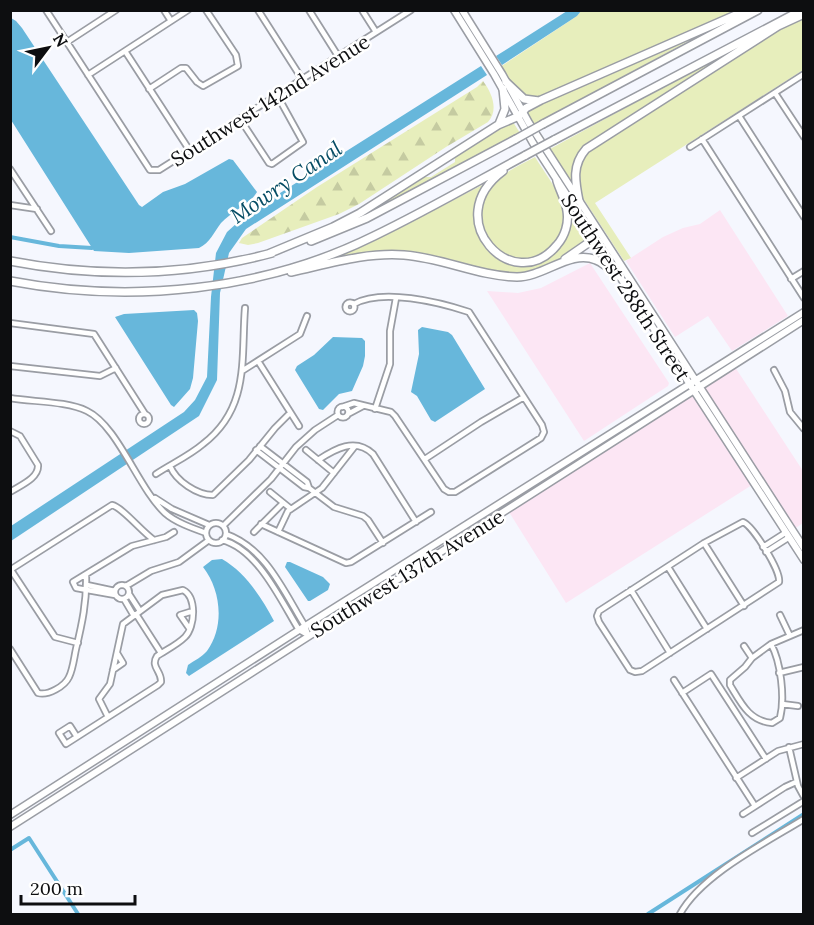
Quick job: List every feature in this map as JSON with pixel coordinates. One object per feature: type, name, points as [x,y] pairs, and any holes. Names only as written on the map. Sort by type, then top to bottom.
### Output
[{"type":"highway","points":[[268,254],[360,213],[541,100],[747,10]]},
{"type":"highway","points":[[10,261],[108,274],[202,267],[268,254],[329,234],[367,218],[758,10]]},
{"type":"highway","points":[[10,281],[109,293],[202,287],[239,281],[297,266],[373,237],[783,19],[803,12]]},
{"type":"highway","points":[[579,201],[575,172],[579,159],[586,149],[803,12]]},
{"type":"highway","points":[[506,82],[524,99],[541,100]]},
{"type":"highway","points":[[498,125],[505,109],[502,89]]},
{"type":"highway","points":[[516,160],[489,184],[478,210],[478,225],[484,240],[499,256],[513,261],[530,261],[548,254],[558,244],[567,226],[568,213],[557,181]]},
{"type":"highway","points":[[561,263],[594,239],[596,228]]},
{"type":"highway","points":[[239,281],[252,281],[370,255],[403,255],[505,276],[534,275],[578,257],[603,264],[618,276]]},
{"type":"main road","name":"Southwest 288th Street","points":[[454,10],[502,89],[579,201],[804,560]]},
{"type":"main road","name":"Southwest 288th Street","points":[[462,10],[506,82],[520,115],[557,181],[618,276],[804,548]]},
{"type":"main road","name":"Southwest 137th Avenue","points":[[11,825],[511,507],[749,351],[804,312]]},
{"type":"main road","name":"Southwest 137th Avenue","points":[[749,351],[804,320]]},
{"type":"main road","name":"Southwest 137th Avenue","points":[[10,815],[404,563],[554,469],[694,386]]},
{"type":"main road","points":[[511,507],[510,504],[514,499],[550,475],[554,469]]},
{"type":"main road","points":[[404,563],[409,572]]},
{"type":"street","points":[[46,10],[88,75],[188,10]]},
{"type":"street","points":[[67,42],[116,10]]},
{"type":"street","points":[[164,10],[171,21]]},
{"type":"street","points":[[149,89],[181,68],[186,68],[203,86],[238,66],[236,55],[206,10]]},
{"type":"street","points":[[258,10],[302,79]]},
{"type":"street","points":[[309,10],[338,56]]},
{"type":"street","points":[[362,10],[376,32]]},
{"type":"street","name":"Southwest 142nd Avenue","points":[[88,75],[150,170],[159,171],[411,10]]},
{"type":"street","points":[[124,51],[190,151]]},
{"type":"street","points":[[690,147],[804,74]]},
{"type":"street","points":[[775,93],[804,137]]},
{"type":"street","points":[[240,119],[268,163],[272,164],[303,142],[277,95]]},
{"type":"street","points":[[739,116],[804,217]]},
{"type":"street","points":[[702,140],[804,298]]},
{"type":"street","points":[[10,169],[51,231]]},
{"type":"street","points":[[10,204],[37,209]]},
{"type":"street","points":[[791,279],[804,271]]},
{"type":"street","points":[[223,526],[304,440],[338,415],[338,410],[342,407],[354,403],[391,412],[400,420],[444,489],[449,492],[455,492],[540,438],[543,428],[469,312],[423,300],[396,298],[372,298],[354,304]]},
{"type":"street","points":[[375,409],[390,364],[390,331],[396,298]]},
{"type":"street","points":[[156,474],[203,445],[219,430],[233,407],[241,383],[245,308]]},
{"type":"street","points":[[242,371],[300,334],[308,316]]},
{"type":"street","points":[[10,323],[94,334],[145,414]]},
{"type":"street","points":[[258,361],[299,426]]},
{"type":"street","points":[[10,366],[100,376],[116,368]]},
{"type":"street","points":[[774,370],[785,391],[790,412],[801,427]]},
{"type":"street","points":[[425,459],[524,397]]},
{"type":"street","points":[[10,398],[70,406],[87,411],[100,421],[165,513],[206,533],[209,540],[216,543],[226,534]]},
{"type":"street","points":[[338,415],[344,418],[363,406]]},
{"type":"street","points":[[342,407],[347,409],[348,414]]},
{"type":"street","points":[[170,466],[173,473],[186,485],[213,495],[290,413]]},
{"type":"street","points":[[801,427],[804,419]]},
{"type":"street","points":[[10,431],[21,436],[38,465],[38,472],[10,492]]},
{"type":"street","points":[[318,460],[344,445],[368,449],[416,522]]},
{"type":"street","points":[[278,532],[291,509],[322,488],[355,446]]},
{"type":"street","points":[[258,448],[304,487],[309,488],[334,507],[363,516],[382,543]]},
{"type":"street","points":[[306,450],[334,473]]},
{"type":"street","points":[[270,492],[291,509]]},
{"type":"street","points":[[151,495],[172,509],[209,525]]},
{"type":"street","points":[[254,532],[283,503]]},
{"type":"street","points":[[78,643],[55,637],[11,570],[116,505],[143,533],[154,540]]},
{"type":"street","points":[[261,524],[340,561],[351,562],[431,512]]},
{"type":"street","points":[[206,533],[209,525],[215,522],[223,526],[226,534],[247,544],[262,558],[302,628]]},
{"type":"street","points":[[743,522],[750,527],[764,550],[779,575],[779,582],[642,671],[635,672],[628,667],[599,622],[597,614],[704,543],[743,522]]},
{"type":"street","points":[[161,653],[124,599],[118,598],[115,593],[74,586],[76,580],[132,546],[166,537],[174,532]]},
{"type":"street","points":[[142,543],[143,533]]},
{"type":"street","points":[[764,550],[787,536]]},
{"type":"street","points":[[115,593],[120,585],[126,586],[151,571],[179,562],[209,540]]},
{"type":"street","points":[[222,540],[239,548],[256,563],[309,635]]},
{"type":"street","points":[[704,543],[744,606]]},
{"type":"street","points":[[668,567],[707,629]]},
{"type":"street","points":[[10,650],[42,694],[69,678],[84,614],[86,575]]},
{"type":"street","points":[[126,586],[136,614]]},
{"type":"street","points":[[77,737],[108,717],[161,682],[154,660],[184,638],[189,628],[193,611],[191,597],[183,590],[162,595],[123,624],[117,653],[123,663],[113,670],[108,688],[99,699],[108,717]]},
{"type":"street","points":[[631,590],[670,652]]},
{"type":"street","points":[[124,599],[129,594]]},
{"type":"street","points":[[189,628],[180,615],[193,611]]},
{"type":"street","points":[[780,615],[790,636]]},
{"type":"street","points":[[771,644],[778,660],[782,704],[780,718],[772,723],[760,721],[745,709],[729,682],[752,658],[771,644],[804,630]]},
{"type":"street","points":[[744,646],[752,658]]},
{"type":"street","points":[[779,673],[804,667]]},
{"type":"street","points":[[682,693],[711,675],[766,759]]},
{"type":"street","points":[[674,680],[755,806]]},
{"type":"street","points":[[782,704],[798,706]]},
{"type":"street","points":[[736,778],[789,747],[804,744]]},
{"type":"street","points":[[752,833],[804,799],[796,782],[789,747]]},
{"type":"street","points":[[743,814],[785,786],[796,782]]},
{"type":"street","points":[[680,915],[691,897],[710,879],[804,819]]},
{"type":"shaded area","points":[[720,210],[788,316],[732,351],[708,316],[675,337],[626,261],[663,237],[683,228],[700,224]]},
{"type":"shaded area","points":[[590,263],[669,383],[668,386],[584,441],[487,291],[518,293],[541,288]]},
{"type":"shaded area","points":[[735,367],[803,471],[803,523],[794,529],[763,478],[566,603],[509,512]]},
{"type":"green space","points":[[581,11],[740,11],[543,96],[527,99],[517,90],[500,67],[577,16]]},
{"type":"green space","points":[[803,16],[803,70],[595,203],[631,258],[624,261],[581,195],[577,175],[584,154],[776,30]]},
{"type":"green space","points":[[705,32],[534,125],[526,111],[527,108]]},
{"type":"green space","points":[[753,38],[589,143],[573,172],[572,184],[550,149]]},
{"type":"green space","points":[[483,81],[494,107],[488,122],[359,204],[339,214],[258,243],[248,245],[239,243],[242,238],[317,187],[477,87]]},
{"type":"green space","points":[[511,119],[520,133],[346,224],[422,177],[431,177],[455,162],[455,155]]},
{"type":"green space","points":[[535,157],[563,204],[565,222],[558,239],[545,252],[534,258],[519,259],[499,251],[491,243],[483,224],[483,203],[487,192],[496,181]]},
{"type":"green space","points":[[486,183],[479,196],[476,225],[487,250],[498,259],[511,264],[527,264],[540,259],[559,246],[569,205],[591,239],[555,263],[524,273],[492,271],[433,257],[334,259],[402,227]]},
{"type":"water","points":[[567,11],[581,11],[577,16],[502,65],[496,56]]},
{"type":"water","points":[[11,18],[22,28],[139,205],[142,207],[163,192],[185,184],[229,159],[233,160],[257,192],[246,204],[225,219],[209,240],[199,248],[129,253],[94,251],[11,120]]},
{"type":"water","name":"Mowry Canal","points":[[481,66],[487,75],[246,229],[229,253],[220,293],[217,380],[199,416],[11,541],[11,526],[184,412],[195,400],[207,377],[211,297],[216,253],[227,232],[247,214]]},
{"type":"water","points":[[194,310],[198,321],[193,378],[190,389],[174,407],[115,317],[124,314]]},
{"type":"water","points":[[422,327],[448,332],[452,335],[485,389],[435,422],[431,420],[417,396],[411,392],[419,354],[418,330]]},
{"type":"water","points":[[333,337],[362,338],[365,341],[365,356],[352,391],[339,394],[323,410],[319,409],[295,370]]},
{"type":"water","points":[[222,559],[252,586],[274,621],[189,676],[186,673],[188,665],[207,651],[213,641],[218,620],[214,586],[203,567],[212,560]]},
{"type":"water","points":[[287,562],[323,577],[330,584],[328,590],[308,601],[285,567]]},
{"type":"waterway","points":[[10,237],[59,246],[92,248]]},
{"type":"waterway","points":[[648,914],[804,814]]},
{"type":"waterway","points":[[10,850],[29,838],[78,914]]}]
